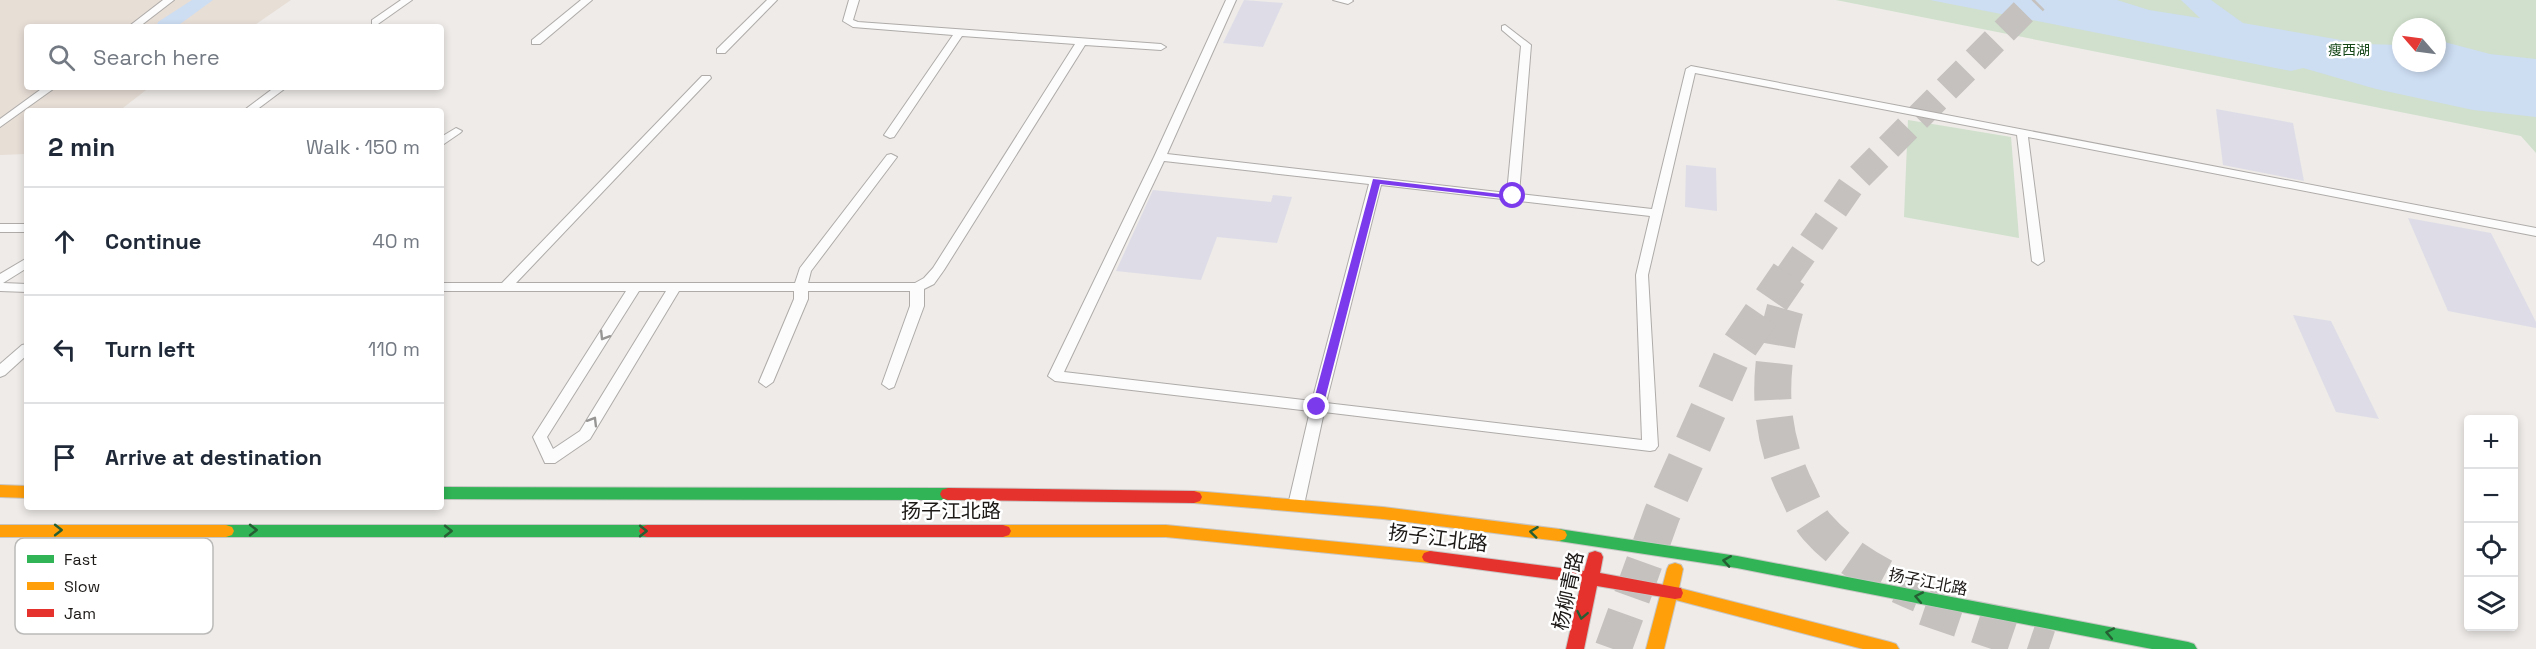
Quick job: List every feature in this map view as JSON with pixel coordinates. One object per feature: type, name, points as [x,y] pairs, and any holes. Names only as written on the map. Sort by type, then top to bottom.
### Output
[{"type":"main road","points":[[0,491],[24,492]]},
{"type":"main road","name":"扬子江北路","points":[[444,493],[1174,495],[1383,513],[1599,540],[1680,553],[2188,649]]},
{"type":"main road","name":"扬子江北路","points":[[0,531],[1166,531],[1377,550],[1590,578],[1668,591],[1890,649]]},
{"type":"main road","name":"杨柳青路","points":[[1575,649],[1599,540]]},
{"type":"main road","points":[[1655,649],[1668,591],[1680,553]]},
{"type":"lane","points":[[137,24],[170,0]]},
{"type":"lane","points":[[375,22],[406,0]]},
{"type":"lane","points":[[536,42],[587,0]]},
{"type":"lane","points":[[721,51],[772,0]]},
{"type":"lane","points":[[854,0],[848,21],[856,25],[1161,47]]},
{"type":"lane","points":[[1232,0],[1160,157],[1054,376],[1650,446],[1642,275],[1691,69],[2536,232]]},
{"type":"lane","points":[[1505,28],[1526,45],[1513,196]]},
{"type":"lane","points":[[890,135],[960,32]]},
{"type":"lane","points":[[444,287],[917,287],[929,281],[938,270],[1082,41]]},
{"type":"lane","points":[[505,287],[706,78]]},
{"type":"lane","points":[[0,124],[47,90]]},
{"type":"lane","points":[[252,108],[278,90]]},
{"type":"lane","points":[[444,141],[456,131]]},
{"type":"lane","points":[[2022,132],[2038,261]]},
{"type":"lane","points":[[766,382],[801,299],[801,286],[805,271],[891,157]]},
{"type":"lane","points":[[1160,157],[1658,213]]},
{"type":"lane","points":[[1296,506],[1317,407],[1376,181]]},
{"type":"lane","points":[[0,228],[24,228]]},
{"type":"lane","points":[[0,280],[24,264]]},
{"type":"lane","points":[[0,287],[24,288]]},
{"type":"lane","points":[[635,287],[540,437],[550,459],[585,435],[675,287]]},
{"type":"lane","points":[[889,384],[917,306],[917,287]]},
{"type":"lane","points":[[0,372],[24,351]]},
{"type":"shaded area","points":[[0,0],[291,0],[256,24],[24,24],[24,90],[146,90],[123,108],[24,108],[24,154],[0,155]]},
{"type":"green space","name":"瘦西湖","points":[[1836,0],[2536,0],[2536,153],[2521,136]]},
{"type":"green space","points":[[1908,120],[2011,137],[2019,238],[1904,217]]},
{"type":"water","name":"瘦西湖","points":[[1930,0],[2117,0],[2149,10],[2200,18],[2181,0],[2211,0],[2243,23],[2364,44],[2392,45],[2392,72],[2446,72],[2446,42],[2490,54],[2536,59],[2536,117],[2473,110],[2376,89],[2303,68],[2291,71]]},
{"type":"building","points":[[1244,0],[1283,3],[1263,47],[1223,43]]},
{"type":"building","points":[[2216,109],[2293,123],[2304,181],[2223,165]]},
{"type":"building","points":[[1686,165],[1716,168],[1717,211],[1685,207]]},
{"type":"building","points":[[1153,190],[1271,202],[1273,195],[1292,197],[1277,243],[1217,237],[1201,280],[1116,271]]},
{"type":"building","points":[[2408,218],[2491,233],[2536,322],[2536,328],[2448,311]]},
{"type":"building","points":[[2293,315],[2331,321],[2379,419],[2336,412]]},
{"type":"waterway","points":[[168,24],[204,0]]},
{"type":"tunnel","points":[[1788,276],[1852,184],[2035,0]]},
{"type":"tunnel","points":[[1613,649],[1662,514],[1732,357],[1789,274]]},
{"type":"tunnel","points":[[1785,309],[1775,356],[1773,379],[1775,424],[1787,469],[1804,505],[1817,527],[1852,558],[1892,582],[1920,594]]},
{"type":"tunnel","points":[[1925,607],[2049,649]]},
{"type":"traffic: fast","points":[[444,493],[948,494]]},
{"type":"traffic: fast","points":[[226,531],[647,531]]},
{"type":"traffic: fast","points":[[1559,535],[1737,562],[2188,649]]},
{"type":"traffic: slow","points":[[0,491],[24,492]]},
{"type":"traffic: slow","points":[[1194,497],[1383,513],[1559,535]]},
{"type":"traffic: slow","points":[[0,531],[226,531]]},
{"type":"traffic: slow","points":[[1003,531],[1166,531],[1430,557]]},
{"type":"traffic: slow","points":[[1655,649],[1675,569]]},
{"type":"traffic: slow","points":[[1675,593],[1890,649]]},
{"type":"traffic: jam","points":[[948,494],[1194,497]]},
{"type":"traffic: jam","points":[[647,531],[1003,531]]},
{"type":"traffic: jam","points":[[1430,557],[1590,578],[1675,593]]},
{"type":"traffic: jam","points":[[1575,649],[1595,557]]},
{"type":"route","points":[[1317,407],[1376,181],[1513,196]]}]
